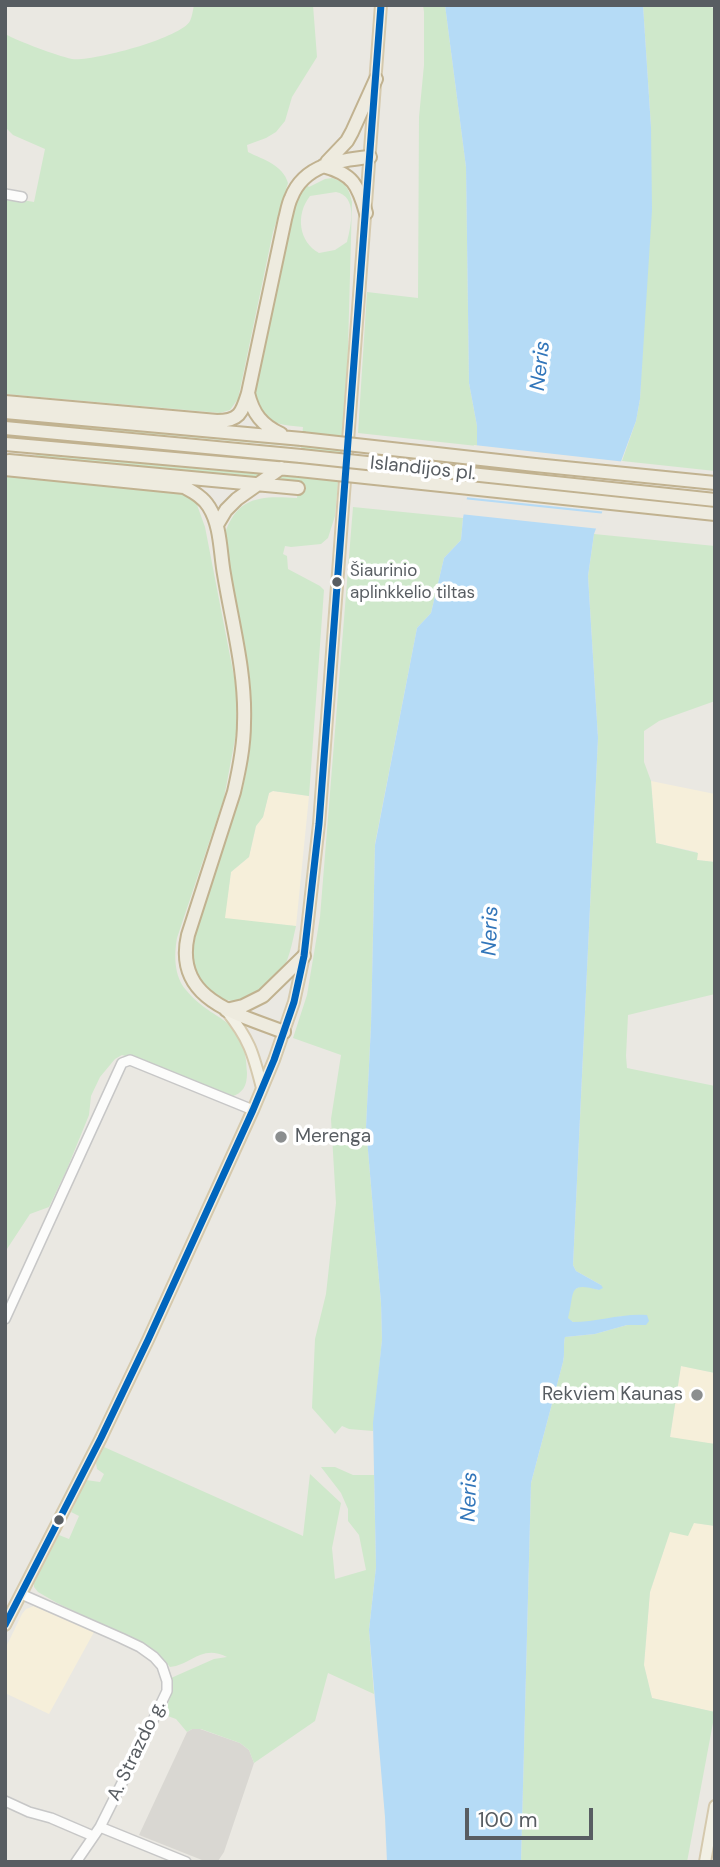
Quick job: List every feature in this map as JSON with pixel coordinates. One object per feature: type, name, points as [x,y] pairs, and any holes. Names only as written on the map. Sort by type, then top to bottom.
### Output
[{"type":"highway","points":[[323,166],[347,141],[376,79]]},
{"type":"highway","points":[[5,402],[226,421],[240,415],[248,393],[290,198],[304,177],[323,166],[343,159],[370,157]]},
{"type":"highway","points":[[323,166],[354,181],[366,213]]},
{"type":"highway","points":[[248,393],[255,414],[262,422],[288,437]]},
{"type":"highway","points":[[5,412],[288,437],[715,483]]},
{"type":"highway","name":"Islandijos pl.","points":[[5,428],[715,500]]},
{"type":"highway","name":"Islandijos pl.","points":[[5,444],[281,468],[715,514]]},
{"type":"highway","points":[[5,459],[298,488]]},
{"type":"highway","points":[[217,525],[230,505],[264,484],[281,468]]},
{"type":"highway","points":[[5,469],[184,487],[208,505],[217,525],[242,676],[244,724],[234,792],[188,935],[185,958],[189,972],[207,998],[226,1010],[284,1032]]},
{"type":"highway","points":[[226,1010],[254,1002],[304,956]]},
{"type":"main road","points":[[5,1625],[148,1340],[253,1111],[294,1002],[304,956],[319,824],[381,5]]},
{"type":"main road","points":[[226,1010],[250,1044],[262,1090]]},
{"type":"main road","points":[[705,1862],[715,1806]]},
{"type":"street","points":[[5,194],[22,197]]},
{"type":"street","points":[[5,1320],[122,1063],[130,1060],[253,1111]]},
{"type":"street","name":"A. Strazdo g.","points":[[21,1594],[140,1647],[154,1657],[166,1676],[167,1691],[164,1698],[100,1826],[76,1862]]},
{"type":"street","points":[[5,1801],[93,1836]]},
{"type":"street","points":[[100,1826],[186,1862]]},
{"type":"shaded area","points":[[651,781],[715,794],[715,862],[697,860],[697,852],[656,843]]},
{"type":"shaded area","points":[[273,791],[309,796],[296,926],[224,919],[231,872],[249,857],[256,826],[263,817],[269,793]]},
{"type":"shaded area","points":[[681,1366],[715,1373],[715,1444],[670,1438]]},
{"type":"shaded area","points":[[694,1523],[715,1526],[715,1712],[652,1698],[644,1665],[650,1592],[670,1531]]},
{"type":"shaded area","points":[[34,1606],[94,1632],[49,1714],[5,1693],[5,1649],[22,1614]]},
{"type":"shaded area","points":[[200,1729],[240,1743],[249,1750],[254,1763],[224,1852],[218,1861],[214,1862],[207,1862],[139,1835],[187,1732]]},
{"type":"green space","points":[[194,5],[313,5],[317,57],[292,97],[285,121],[276,132],[247,145],[248,152],[277,167],[288,183],[273,232],[238,399],[230,410],[220,413],[5,394],[5,197],[34,202],[45,149],[13,135],[5,127],[5,34],[72,59],[98,57],[171,35],[190,21]]},
{"type":"green space","points":[[423,5],[445,5],[466,167],[469,383],[477,426],[477,446],[358,433],[367,292],[418,298]]},
{"type":"green space","points":[[643,5],[715,7],[715,471],[622,461],[636,421],[640,399],[651,127]]},
{"type":"green space","points":[[332,178],[344,184],[352,202],[347,384],[335,516],[328,538],[321,544],[285,546],[283,554],[287,556],[288,569],[324,590],[309,796],[273,791],[269,793],[263,817],[256,826],[249,857],[231,872],[225,918],[296,926],[285,966],[271,985],[245,1000],[227,1000],[208,990],[199,980],[194,970],[190,947],[243,788],[249,755],[251,699],[224,536],[229,523],[243,506],[252,501],[272,497],[297,498],[299,482],[35,456],[38,454],[298,477],[300,464],[5,438],[5,433],[300,461],[301,447],[5,421],[5,417],[301,444],[303,427],[284,425],[262,414],[257,407],[255,387],[294,206],[305,184],[309,187]],"holes":[[[336,192],[348,199],[351,212],[347,242],[335,250],[319,253],[307,242],[301,228],[305,203],[310,196]]]},
{"type":"green space","points":[[5,474],[177,490],[196,502],[205,527],[237,692],[236,734],[224,798],[177,938],[176,965],[186,990],[235,1030],[245,1054],[247,1073],[244,1088],[231,1097],[135,1059],[122,1055],[115,1059],[100,1077],[91,1096],[89,1115],[49,1207],[30,1214],[5,1252]]},
{"type":"green space","points":[[353,507],[463,518],[461,540],[444,558],[431,613],[417,628],[375,844],[366,1127],[382,1340],[373,1431],[342,1426],[335,1434],[312,1408],[315,1339],[326,1294],[336,1203],[331,1119],[341,1055],[293,1038],[307,995],[320,917]]},
{"type":"green space","points":[[594,534],[715,546],[715,701],[659,721],[644,731],[644,762],[651,781],[656,843],[698,853],[697,860],[715,862],[715,994],[628,1015],[626,1056],[627,1068],[715,1086],[715,1373],[681,1366],[670,1437],[715,1444],[715,1526],[694,1523],[688,1536],[670,1532],[650,1592],[644,1665],[652,1698],[715,1712],[687,1862],[521,1862],[531,1483],[563,1362],[565,1337],[595,1334],[627,1325],[646,1325],[623,1316],[591,1322],[573,1322],[567,1318],[573,1290],[583,1285],[599,1290],[601,1285],[576,1271],[573,1265],[598,738],[588,576]]},
{"type":"green space","points":[[104,1447],[303,1536],[310,1474],[341,1503],[332,1548],[335,1579],[366,1570],[359,1535],[348,1521],[348,1509],[341,1493],[321,1467],[335,1467],[353,1475],[374,1475],[376,1567],[369,1630],[374,1694],[328,1673],[315,1721],[254,1763],[249,1750],[240,1743],[201,1729],[187,1732],[176,1719],[165,1715],[172,1689],[171,1678],[214,1659],[227,1657],[203,1654],[170,1667],[149,1647],[57,1603],[34,1587],[59,1535],[69,1539],[79,1516],[71,1512],[86,1480],[100,1482],[104,1474],[97,1469],[96,1463]]},
{"type":"water","name":"Neris","points":[[445,5],[643,5],[651,127],[652,210],[640,399],[636,421],[594,534],[588,576],[598,738],[573,1265],[576,1271],[603,1288],[577,1288],[572,1295],[568,1318],[573,1322],[647,1315],[649,1321],[646,1325],[627,1325],[595,1334],[565,1337],[563,1362],[531,1483],[521,1862],[387,1862],[369,1630],[376,1567],[373,1423],[382,1340],[366,1127],[375,845],[417,628],[431,613],[444,558],[461,540],[477,446],[477,426],[469,383],[466,167]]},
{"type":"pier","points":[[474,445],[626,462],[619,479],[470,463]]},
{"type":"pier","points":[[470,464],[619,480],[607,512],[464,497]]},
{"type":"pier","points":[[463,499],[606,514],[600,529],[460,514]]},
{"type":"transit line","points":[[5,1625],[148,1340],[253,1110],[294,1002],[304,956],[319,824],[381,5]]},
{"type":"place","name":"Šiaurinio aplinkkelio tiltas","points":[[337,582]]},
{"type":"place","name":"Merenga","points":[[281,1137]]},
{"type":"place","name":"Rekviem Kaunas","points":[[697,1395]]}]
